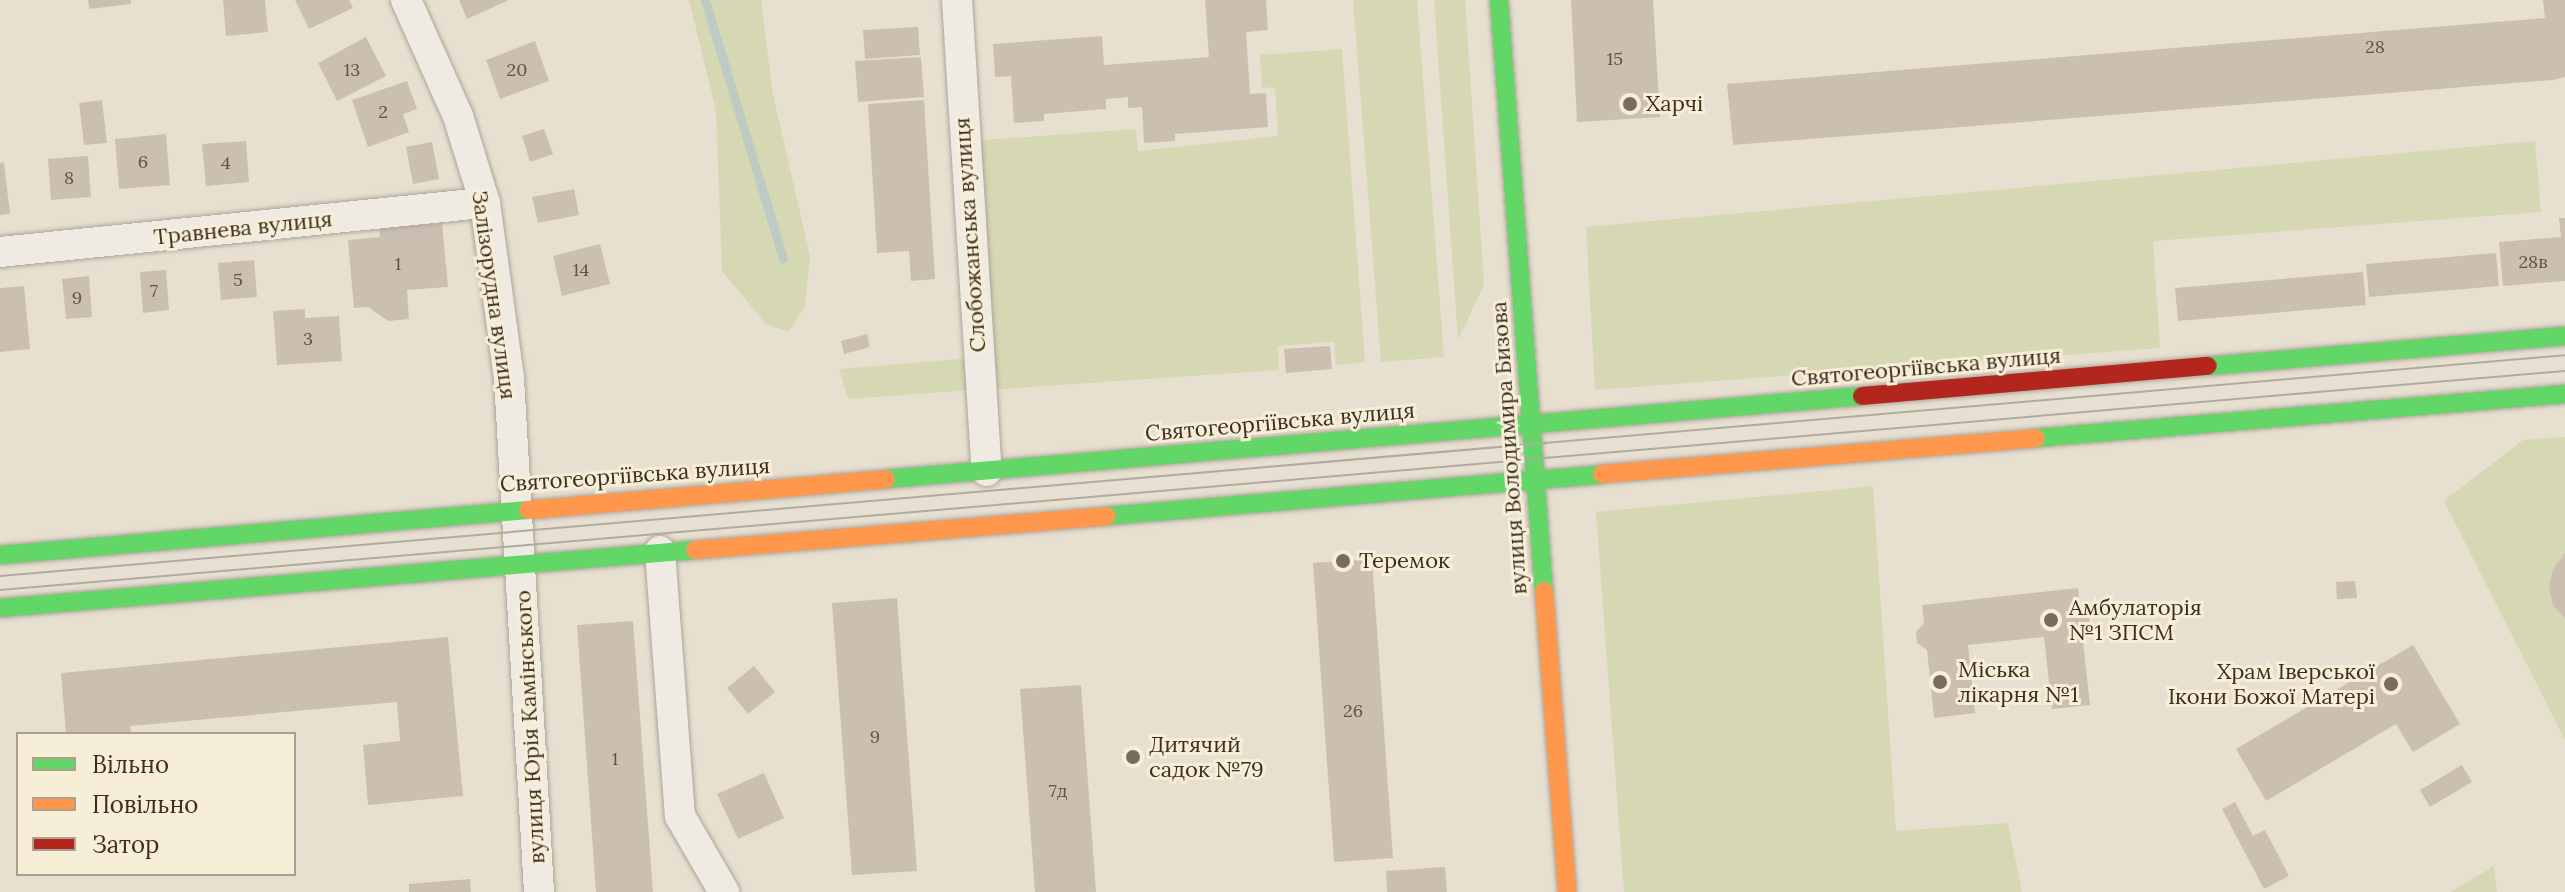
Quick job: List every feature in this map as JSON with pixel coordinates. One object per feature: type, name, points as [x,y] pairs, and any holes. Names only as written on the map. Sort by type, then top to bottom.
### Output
[{"type":"main road","name":"вулиця Володимира Бизова","points":[[1499,0],[1567,892]]},
{"type":"main road","name":"Святогеоргіївська вулиця","points":[[0,555],[517,507],[987,471],[2565,336]]},
{"type":"main road","points":[[0,608],[520,562],[2565,394]]},
{"type":"street","name":"Залізорудна вулиця","points":[[406,0],[458,116],[485,203],[509,379],[520,562]]},
{"type":"street","name":"Слобожанська вулиця","points":[[957,0],[987,471]]},
{"type":"street","name":"Травнева вулиця","points":[[0,252],[485,203]]},
{"type":"street","points":[[660,551],[680,816],[724,892]]},
{"type":"street","name":"вулиця Юрія Камінського","points":[[520,562],[539,892]]},
{"type":"green space","points":[[689,0],[761,0],[773,95],[810,256],[805,307],[788,332],[766,324],[722,271],[716,111]]},
{"type":"green space","points":[[1353,0],[1417,0],[1444,357],[1381,362]]},
{"type":"green space","points":[[1434,0],[1465,0],[1484,285],[1458,340]]},
{"type":"green space","points":[[1342,49],[1365,362],[1336,365],[1334,342],[1278,346],[1279,370],[988,390],[970,141],[1136,129],[1138,151],[1278,136],[1275,87],[1262,88],[1260,55]]},
{"type":"green space","points":[[2535,141],[2541,212],[2153,241],[2160,348],[1595,390],[1586,227]]},
{"type":"green space","points":[[971,358],[973,390],[848,399],[839,369]]},
{"type":"green space","points":[[2565,437],[2565,740],[2444,501],[2523,440]]},
{"type":"green space","points":[[1873,486],[1896,831],[2008,823],[2022,892],[1624,892],[1596,512]]},
{"type":"green space","points":[[2494,866],[2497,892],[2451,892]]},
{"type":"building","points":[[88,0],[131,0],[131,4],[89,9]]},
{"type":"building","points":[[223,0],[265,0],[268,32],[226,36]]},
{"type":"building","points":[[295,0],[349,0],[353,8],[309,29]]},
{"type":"building","points":[[459,0],[509,0],[467,19]]},
{"type":"building","points":[[1205,0],[1266,0],[1268,30],[1246,32],[1250,94],[1266,93],[1268,127],[1175,134],[1175,141],[1144,143],[1142,107],[1128,108],[1128,97],[1106,99],[1106,109],[1044,114],[1044,121],[1014,123],[1011,76],[995,77],[993,44],[1102,36],[1104,65],[1209,57]]},
{"type":"building","points":[[1571,0],[1653,0],[1660,117],[1577,122]]},
{"type":"building","points":[[2543,0],[2565,0],[2565,77],[2553,80],[1733,145],[1727,84],[2545,18]]},
{"type":"building","points":[[918,27],[920,55],[865,59],[863,30]]},
{"type":"building","points":[[366,37],[386,76],[337,101],[318,63]]},
{"type":"building","points":[[535,41],[549,81],[500,99],[486,60]]},
{"type":"building","points":[[921,57],[924,97],[858,102],[855,61]]},
{"type":"building","points":[[407,81],[417,109],[403,114],[409,132],[368,147],[352,100]]},
{"type":"building","points":[[102,100],[107,143],[84,145],[79,103]]},
{"type":"building","points":[[924,100],[935,279],[911,281],[909,251],[877,253],[868,104]]},
{"type":"building","points":[[544,129],[553,154],[530,162],[522,136]]},
{"type":"building","points":[[166,134],[170,185],[119,189],[115,139]]},
{"type":"building","points":[[246,141],[249,182],[206,186],[202,144]]},
{"type":"building","points":[[432,142],[439,179],[413,184],[406,147]]},
{"type":"building","points":[[88,156],[91,197],[51,200],[48,159]]},
{"type":"building","points":[[4,162],[10,214],[0,215],[0,163]]},
{"type":"building","points":[[574,189],[579,215],[538,223],[532,197]]},
{"type":"building","points":[[2559,218],[2565,218],[2565,281],[2503,286],[2499,242],[2561,237]]},
{"type":"building","points":[[442,223],[448,287],[407,290],[409,319],[388,321],[368,307],[354,308],[348,240],[380,237],[379,228]]},
{"type":"building","points":[[600,244],[610,284],[562,296],[553,256]]},
{"type":"building","points":[[2496,253],[2499,286],[2369,297],[2366,264]]},
{"type":"building","points":[[254,260],[257,297],[221,300],[218,263]]},
{"type":"building","points":[[166,270],[169,310],[143,313],[140,272]]},
{"type":"building","points":[[2363,272],[2366,305],[2178,321],[2175,288]]},
{"type":"building","points":[[89,276],[92,317],[66,319],[62,279]]},
{"type":"building","points":[[24,286],[30,349],[0,352],[0,288]]},
{"type":"building","points":[[305,309],[305,318],[339,316],[342,361],[277,365],[273,311]]},
{"type":"building","points":[[867,334],[870,347],[844,354],[841,341]]},
{"type":"building","points":[[1330,346],[1332,369],[1286,373],[1284,349]]},
{"type":"building","points":[[2565,553],[2565,619],[2553,605],[2549,587],[2553,569]]},
{"type":"building","points":[[1372,559],[1393,858],[1334,862],[1313,563]]},
{"type":"building","points":[[2355,581],[2357,598],[2337,599],[2336,582]]},
{"type":"building","points":[[2078,588],[2080,609],[2089,614],[2090,625],[2082,632],[2090,705],[2052,709],[2044,637],[1968,645],[1975,713],[1934,718],[1927,650],[1917,643],[1916,632],[1924,623],[1922,605]]},
{"type":"building","points":[[897,598],[917,871],[852,875],[832,603]]},
{"type":"building","points":[[633,621],[653,892],[596,892],[577,625]]},
{"type":"building","points":[[448,637],[463,796],[368,805],[363,745],[400,741],[397,702],[130,726],[131,732],[66,732],[61,673]]},
{"type":"building","name":"Храм Іверської Ікони Божої Матері","points":[[2413,645],[2460,724],[2413,752],[2396,724],[2266,801],[2236,749]]},
{"type":"building","points":[[754,666],[775,692],[748,714],[727,688]]},
{"type":"building","points":[[1081,685],[1096,892],[1035,892],[1020,689]]},
{"type":"building","points":[[2462,765],[2472,782],[2430,807],[2420,790]]},
{"type":"building","points":[[764,773],[784,818],[738,839],[717,794]]},
{"type":"building","points":[[2235,802],[2253,836],[2265,830],[2289,876],[2264,889],[2222,809]]},
{"type":"building","points":[[1445,867],[1447,892],[1387,892],[1386,871]]},
{"type":"building","points":[[470,879],[471,892],[409,892],[409,884]]},
{"type":"waterway","points":[[705,0],[783,259]]},
{"type":"tram line","points":[[0,576],[2565,355]]},
{"type":"tram line","points":[[0,590],[2565,371]]},
{"type":"traffic: fast","points":[[1499,0],[1544,591]]},
{"type":"traffic: fast","points":[[2208,366],[2565,336]]},
{"type":"traffic: fast","points":[[2036,438],[2565,394]]},
{"type":"traffic: fast","points":[[886,479],[1862,396]]},
{"type":"traffic: fast","points":[[1107,516],[1602,474]]},
{"type":"traffic: fast","points":[[0,555],[528,510]]},
{"type":"traffic: fast","points":[[0,608],[695,550]]},
{"type":"traffic: slow","points":[[1602,474],[2036,438]]},
{"type":"traffic: slow","points":[[528,510],[886,479]]},
{"type":"traffic: slow","points":[[695,550],[1107,516]]},
{"type":"traffic: slow","points":[[1544,591],[1567,892]]},
{"type":"traffic: jam","points":[[1862,396],[2208,366]]},
{"type":"place","name":"Харчі","points":[[1630,104]]},
{"type":"place","name":"Теремок","points":[[1343,561]]},
{"type":"place","name":"Амбулаторія №1 ЗПСМ","points":[[2051,620]]},
{"type":"place","name":"Міська лікарня №1","points":[[1940,682]]},
{"type":"place","name":"Храм Іверської Ікони Божої Матері","points":[[2391,684]]},
{"type":"place","name":"Дитячий садок №79","points":[[1133,757]]}]
